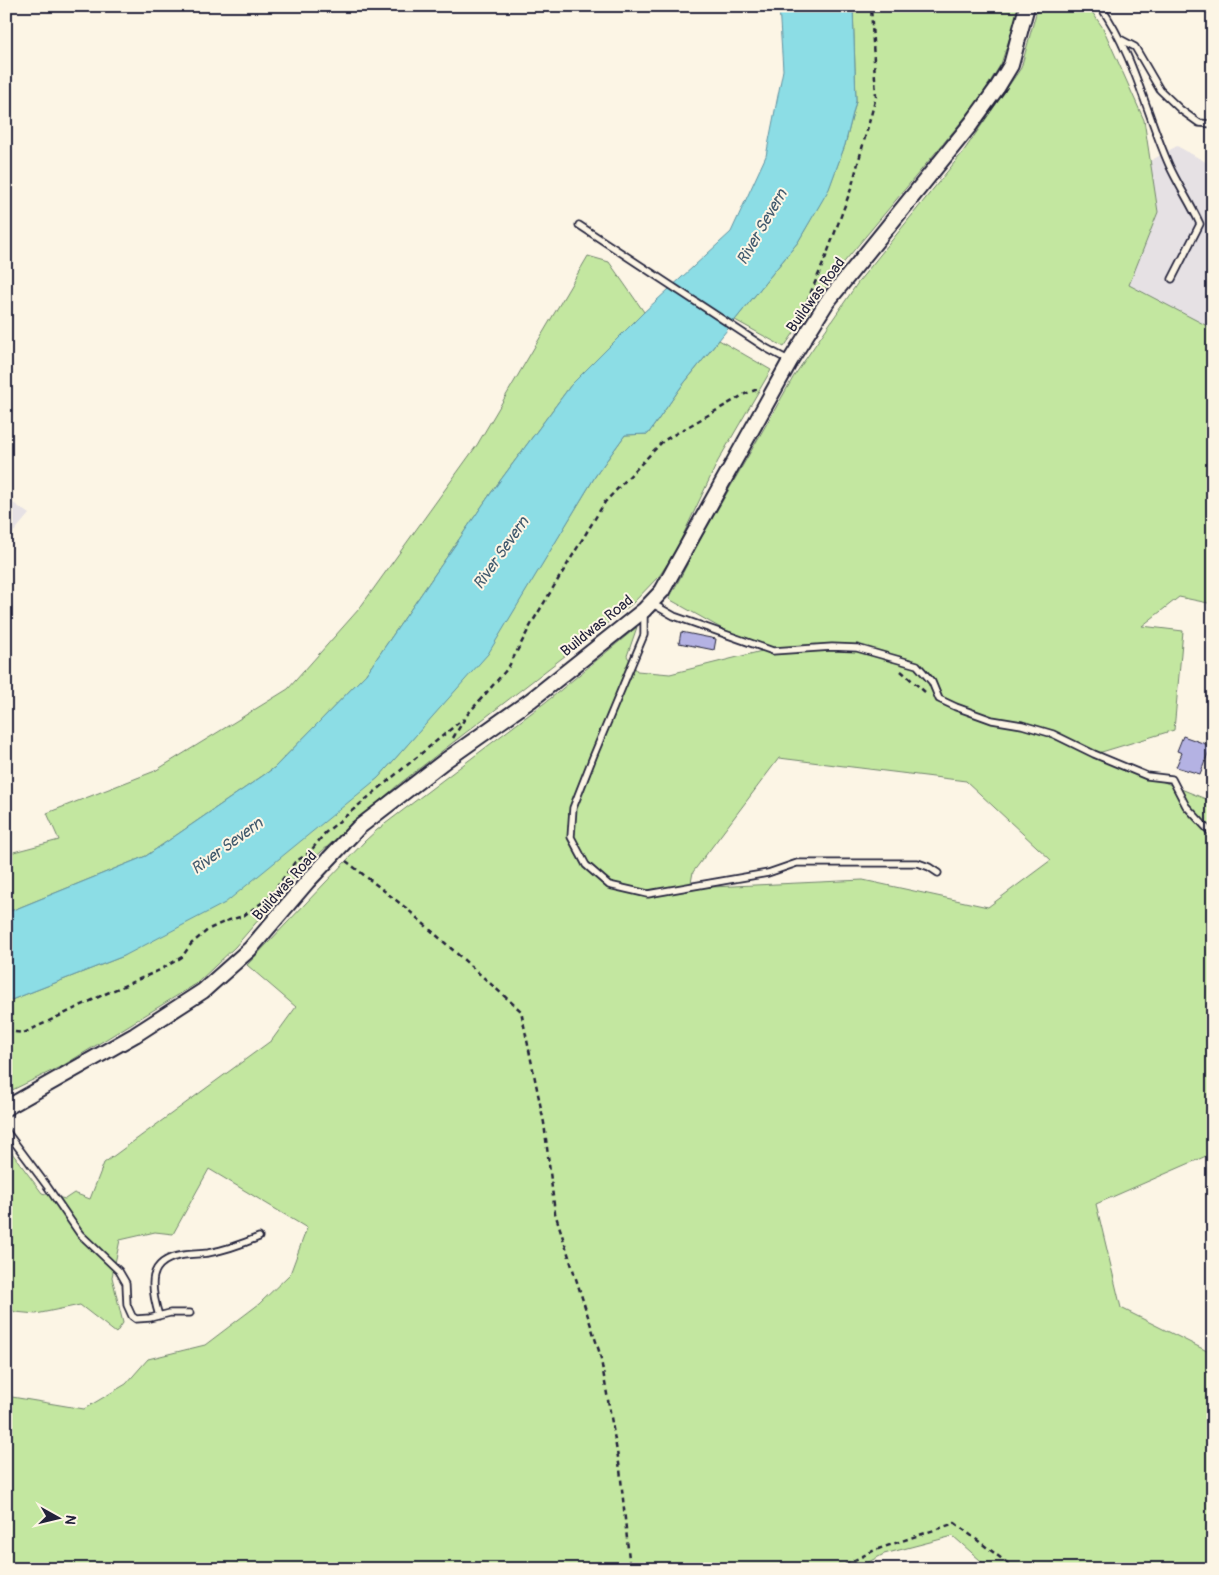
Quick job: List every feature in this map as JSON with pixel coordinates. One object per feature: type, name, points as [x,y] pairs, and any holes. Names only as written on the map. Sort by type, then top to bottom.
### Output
[{"type":"street","name":"Buildwas Road","points":[[6,1108],[135,1035],[203,991],[250,949],[308,881],[358,828],[446,760],[531,700],[648,607],[662,591],[790,361],[827,302],[971,124],[997,88],[1011,65],[1027,6]]},
{"type":"lane","points":[[1100,6],[1120,39],[1170,166],[1200,224],[1172,279]]},
{"type":"lane","points":[[1120,39],[1135,47],[1160,90],[1181,110],[1199,122],[1213,124]]},
{"type":"lane","points":[[579,225],[766,348],[790,361]]},
{"type":"lane","points":[[938,873],[918,863],[797,863],[768,873],[648,894],[609,885],[586,865],[571,837],[574,808],[593,757],[644,635],[648,607],[773,652],[832,647],[857,648],[917,665],[932,682],[939,699],[956,707],[992,720],[1022,725],[1053,734],[1094,754],[1147,776],[1172,779],[1186,806],[1213,835]]},
{"type":"lane","points":[[6,1130],[80,1234],[119,1271],[126,1283],[127,1305],[132,1316],[136,1318],[170,1313],[190,1313]]},
{"type":"lane","points":[[159,1316],[152,1284],[156,1270],[163,1261],[185,1254],[226,1250],[259,1237]]},
{"type":"path","points":[[799,319],[825,259],[851,189],[876,97],[872,6]]},
{"type":"path","points":[[270,896],[295,862],[309,853],[325,833],[467,715],[508,668],[533,621],[605,502],[663,441],[745,394],[763,387],[773,392]]},
{"type":"path","points":[[898,669],[928,694]]},
{"type":"path","points":[[446,760],[447,750],[467,715]]},
{"type":"path","points":[[336,853],[406,908],[521,1011],[544,1123],[555,1213],[600,1354],[620,1469],[630,1569]]},
{"type":"path","points":[[6,1031],[24,1034],[105,994],[160,970],[182,957],[191,944],[209,929],[243,916],[287,886]]},
{"type":"path","points":[[837,1569],[875,1550],[955,1523],[1015,1569]]},
{"type":"shaded area","points":[[1177,146],[1213,166],[1213,329],[1129,285],[1158,212],[1150,161]]},
{"type":"shaded area","points":[[6,498],[29,514],[6,541]]},
{"type":"green space","points":[[853,6],[1020,6],[1001,64],[977,103],[840,267],[784,347],[735,320],[798,242],[829,188],[845,145],[856,101]]},
{"type":"green space","points":[[1038,6],[1088,6],[1103,28],[1144,120],[1158,212],[1129,285],[1213,329],[1213,604],[1179,597],[1142,626],[1183,631],[1174,730],[1095,754],[1213,802],[1213,1153],[1096,1204],[1121,1308],[1213,1354],[1213,1569],[990,1569],[953,1536],[884,1554],[855,1569],[6,1569],[6,1396],[84,1409],[126,1384],[148,1359],[205,1345],[259,1304],[290,1274],[307,1228],[209,1169],[173,1234],[155,1232],[120,1240],[112,1277],[123,1323],[116,1333],[80,1305],[36,1314],[15,1312],[6,1306],[6,1145],[42,1193],[65,1199],[74,1193],[90,1199],[104,1163],[272,1040],[296,1007],[247,965],[365,841],[551,698],[637,627],[627,656],[637,671],[670,674],[774,648],[726,631],[669,599],[700,540],[794,376],[859,281],[963,152],[1021,68]],"holes":[[[779,758],[966,781],[1051,860],[988,907],[863,880],[690,888],[693,872]]]},
{"type":"green space","points":[[1179,6],[1213,6],[1213,14]]},
{"type":"green space","points":[[588,256],[609,262],[644,312],[571,385],[491,493],[366,674],[274,768],[146,856],[6,913],[6,854],[59,840],[47,813],[155,771],[288,689],[359,609],[477,445]]},
{"type":"green space","points":[[719,340],[771,370],[718,461],[675,552],[660,575],[632,604],[398,785],[305,866],[235,947],[196,984],[64,1065],[6,1093],[6,1002],[124,956],[378,778],[488,653],[596,475],[625,435],[648,434],[681,387]]},
{"type":"water","name":"River Severn","points":[[779,6],[853,6],[856,101],[845,145],[829,189],[798,242],[681,387],[648,434],[625,435],[596,475],[488,654],[378,778],[225,903],[124,956],[6,1002],[6,913],[146,856],[274,768],[366,674],[491,493],[571,385],[644,312],[731,232],[766,156],[783,70]]},
{"type":"building","points":[[681,632],[716,639],[714,650],[679,643]]},
{"type":"building","points":[[1183,736],[1211,746],[1200,774],[1176,767],[1182,753],[1177,751]]}]
